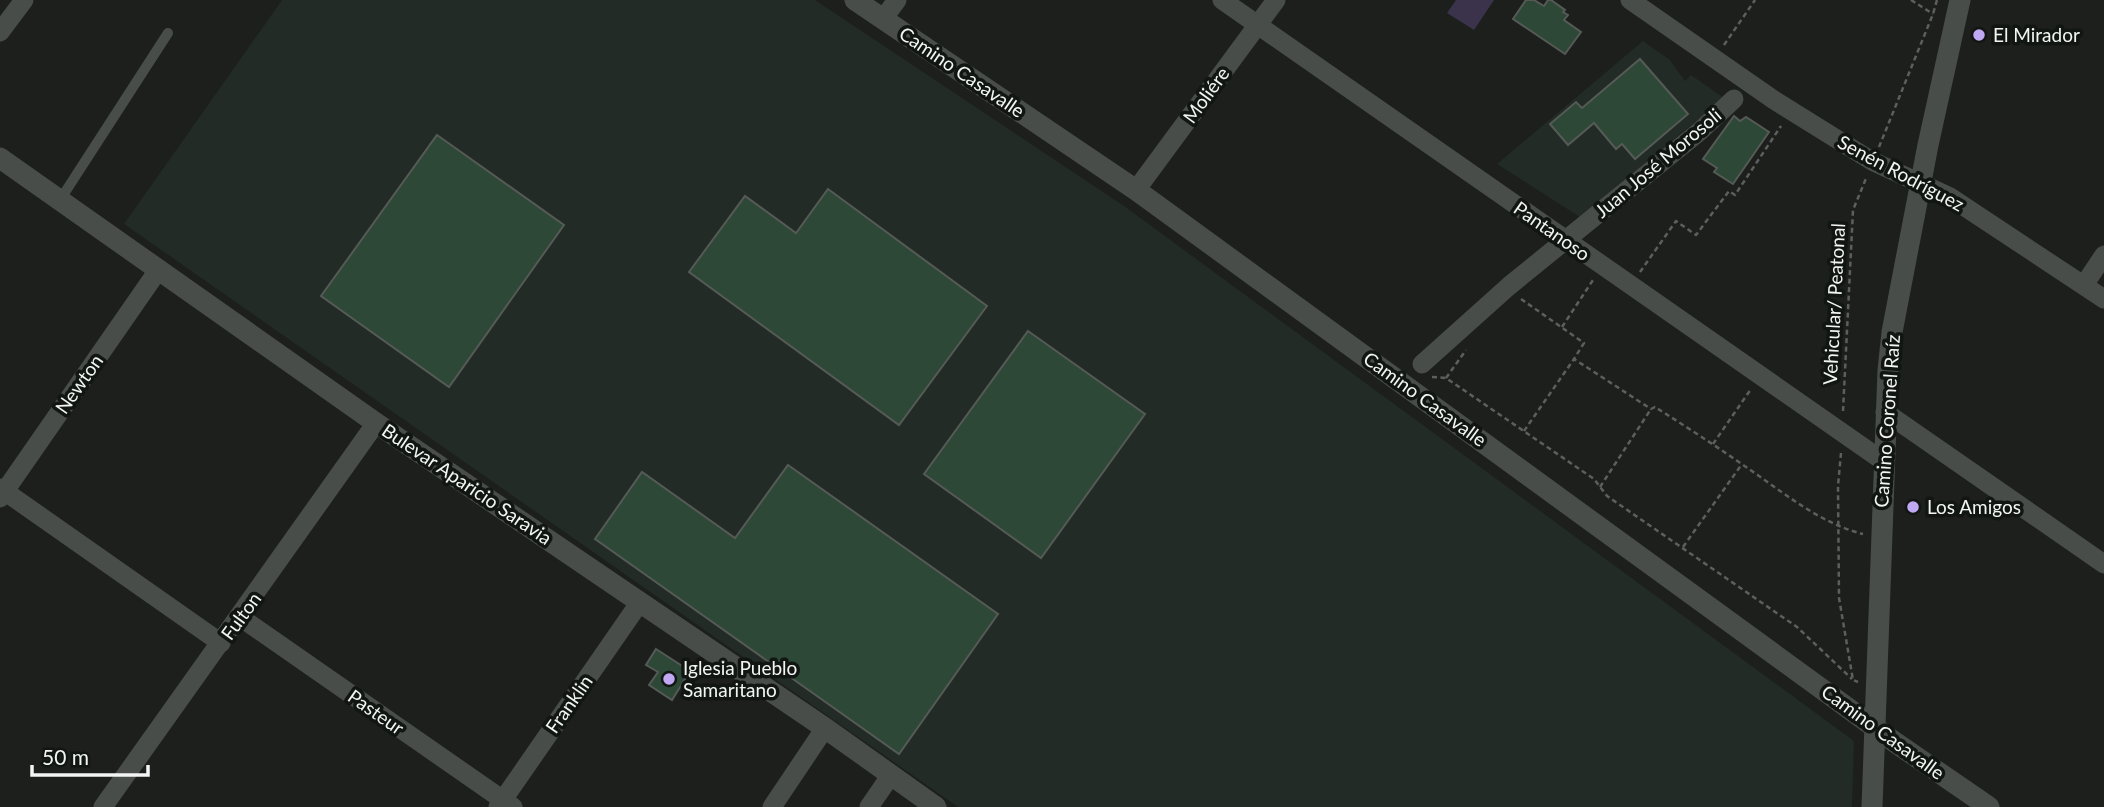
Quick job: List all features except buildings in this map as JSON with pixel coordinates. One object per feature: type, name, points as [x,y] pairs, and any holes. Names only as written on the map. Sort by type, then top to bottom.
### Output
[{"type":"street","points":[[0,32],[24,0]]},
{"type":"street","name":"Camino Casavalle","points":[[855,0],[1136,190],[1989,807]]},
{"type":"street","points":[[883,19],[897,0]]},
{"type":"street","name":"Pantanoso","points":[[1222,0],[1883,461]]},
{"type":"street","name":"Moliére","points":[[1136,190],[1276,0]]},
{"type":"street","name":"Senén Rodríguez","points":[[1630,0],[1792,111],[1872,161],[1950,197],[2104,299]]},
{"type":"street","name":"Camino Coronel Raíz","points":[[1872,807],[1885,412],[1892,332],[1960,0]]},
{"type":"street","name":"Juan José Morosoli","points":[[1424,370],[1509,286],[1700,131],[1734,99]]},
{"type":"street","name":"Bulevar Aparicio Saravia","points":[[0,158],[376,423],[825,727],[936,807]]},
{"type":"street","points":[[2084,285],[2104,255]]},
{"type":"street","name":"Newton","points":[[2,492],[159,269]]},
{"type":"street","points":[[1885,412],[2104,564]]},
{"type":"street","name":"Fulton","points":[[103,807],[376,423]]},
{"type":"street","points":[[2,492],[221,643]]},
{"type":"street","name":"Franklin","points":[[504,805],[640,602]]},
{"type":"street","name":"Pasteur","points":[[240,617],[504,805]]},
{"type":"street","points":[[772,807],[825,727]]},
{"type":"street","points":[[869,807],[891,775]]},
{"type":"lane","points":[[60,200],[168,33]]},
{"type":"path","points":[[1715,60],[1755,0]]},
{"type":"path","points":[[1911,0],[1933,14]]},
{"type":"path","name":"Vehicular/ Peatonal","points":[[1852,679],[1839,598],[1838,486],[1853,210],[1937,0]]},
{"type":"path","points":[[1630,286],[1676,221],[1696,235],[1729,191],[1735,195],[1792,111]]},
{"type":"path","points":[[1562,327],[1602,266]]},
{"type":"path","points":[[1509,286],[1522,301],[1584,343],[1524,431]]},
{"type":"path","points":[[1574,359],[1651,409]]},
{"type":"path","points":[[1424,370],[1446,378],[1594,479],[1607,496],[1797,626],[1852,679],[1875,686]]},
{"type":"path","points":[[1713,444],[1760,376]]},
{"type":"path","points":[[1600,487],[1651,409],[1655,407],[1839,528],[1881,537]]},
{"type":"path","points":[[1683,547],[1742,464]]},
{"type":"shaded area","points":[[282,0],[815,0],[1124,206],[1854,741],[1852,807],[958,807],[124,224]]},
{"type":"shaded area","points":[[1456,0],[1494,0],[1474,30],[1447,13]]},
{"type":"shaded area","points":[[1643,41],[1670,60],[1685,81],[1691,75],[1724,98],[1580,217],[1497,164]]},
{"type":"place","name":"El Mirador","points":[[1979,35]]},
{"type":"place","name":"Los Amigos","points":[[1913,507]]},
{"type":"place","name":"Iglesia Pueblo Samaritano","points":[[669,679]]}]
